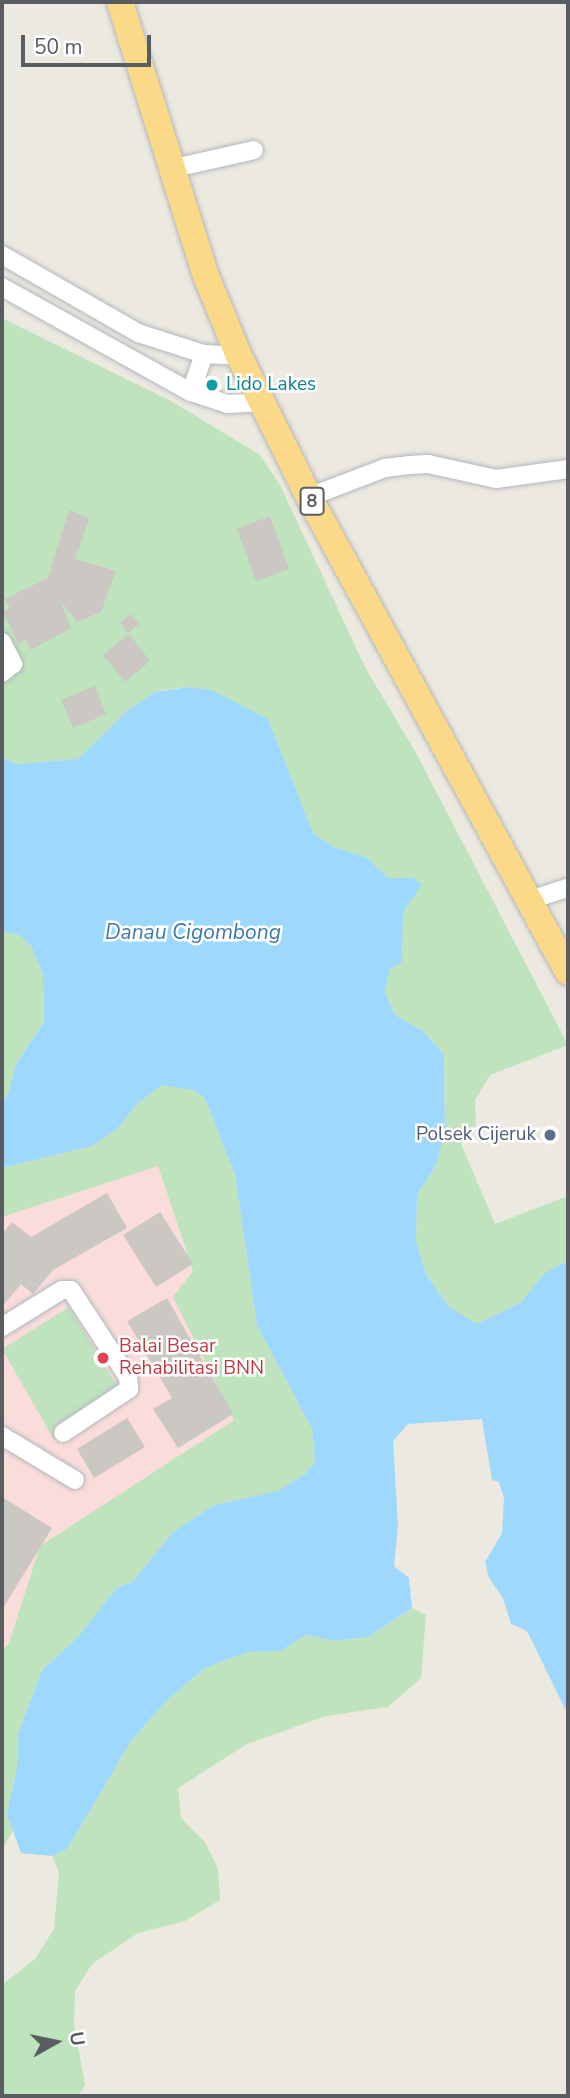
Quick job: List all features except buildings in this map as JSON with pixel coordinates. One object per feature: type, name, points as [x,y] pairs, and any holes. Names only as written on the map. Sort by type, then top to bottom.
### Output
[{"type":"highway","name":"8","points":[[120,2],[170,169],[206,276],[239,356],[309,497],[568,972]]},
{"type":"street","points":[[170,169],[254,150]]},
{"type":"street","points":[[2,255],[145,335],[204,354],[239,356]]},
{"type":"street","points":[[2,287],[191,392],[227,404],[262,402]]},
{"type":"street","points":[[132,360],[145,335]]},
{"type":"street","points":[[191,392],[204,354]]},
{"type":"street","points":[[309,497],[384,468],[409,465],[428,464],[496,480],[568,469]]},
{"type":"street","points":[[2,642],[13,664],[2,673]]},
{"type":"street","points":[[530,900],[568,888]]},
{"type":"street","points":[[2,1327],[62,1290],[71,1290],[128,1377],[128,1389],[63,1433]]},
{"type":"street","points":[[2,1436],[75,1480]]},
{"type":"shaded area","name":"Balai Besar Rehabilitasi BNN","points":[[158,1166],[193,1272],[173,1297],[234,1420],[40,1546],[9,1643],[2,1651],[2,1217]]},
{"type":"green space","points":[[2,318],[171,401],[260,455],[280,485],[366,669],[416,753],[568,1045],[490,1075],[475,1100],[476,1131],[461,1144],[495,1224],[568,1196],[568,1261],[546,1272],[520,1303],[476,1325],[449,1307],[426,1275],[416,1241],[417,1195],[435,1167],[445,1135],[444,1054],[423,1031],[395,1015],[385,993],[390,969],[402,961],[403,912],[413,878],[388,878],[366,857],[334,847],[313,833],[268,719],[189,687],[163,690],[128,710],[78,759],[17,764],[2,757]]},
{"type":"green space","points":[[2,932],[20,934],[31,946],[43,975],[44,1022],[16,1064],[8,1095],[2,1101]]},
{"type":"green space","points":[[162,1085],[192,1090],[205,1098],[235,1176],[257,1325],[312,1429],[315,1461],[305,1474],[278,1491],[214,1505],[173,1532],[132,1582],[117,1587],[78,1637],[42,1670],[18,1734],[17,1767],[7,1814],[13,1830],[2,1850],[2,1651],[9,1643],[40,1546],[234,1420],[173,1297],[193,1271],[158,1166],[2,1217],[2,1168],[92,1146],[117,1129],[137,1104]]},
{"type":"green space","points":[[69,1307],[122,1394],[53,1438],[2,1349]]},
{"type":"green space","points":[[412,1608],[426,1615],[421,1678],[388,1707],[326,1716],[247,1744],[178,1788],[181,1818],[205,1842],[218,1869],[220,1900],[185,1921],[138,1933],[92,1964],[75,1991],[74,2024],[85,2085],[78,2096],[2,2096],[2,1985],[35,1959],[54,1929],[59,1873],[52,1856],[67,1849],[131,1741],[167,1700],[205,1668],[248,1652],[280,1651],[306,1635],[336,1641],[368,1637]]},
{"type":"water","name":"Danau Cigombong","points":[[189,687],[211,690],[268,719],[313,833],[334,847],[366,857],[388,878],[413,878],[422,884],[403,912],[402,962],[390,969],[385,993],[395,1015],[423,1031],[444,1054],[445,1135],[435,1167],[417,1195],[416,1241],[426,1275],[449,1307],[477,1324],[520,1303],[546,1272],[568,1261],[568,1715],[527,1631],[511,1624],[503,1598],[489,1578],[485,1562],[502,1533],[504,1498],[499,1482],[492,1480],[482,1419],[408,1424],[393,1441],[398,1526],[394,1566],[409,1578],[412,1608],[368,1637],[336,1641],[306,1635],[280,1651],[248,1652],[205,1668],[167,1700],[131,1741],[67,1849],[52,1856],[21,1853],[7,1814],[17,1767],[18,1734],[42,1670],[78,1637],[117,1587],[132,1582],[173,1532],[214,1505],[278,1491],[305,1474],[315,1461],[312,1429],[257,1325],[235,1176],[205,1098],[192,1090],[162,1085],[137,1104],[117,1129],[92,1146],[2,1168],[2,1101],[8,1095],[16,1064],[44,1022],[43,975],[31,946],[20,935],[2,932],[2,757],[17,764],[78,759],[128,710],[155,692]]},
{"type":"place","name":"Lido Lakes","points":[[212,385]]},
{"type":"place","name":"Polsek Cijeruk","points":[[550,1135]]},
{"type":"place","name":"Balai Besar Rehabilitasi BNN","points":[[103,1358]]}]
